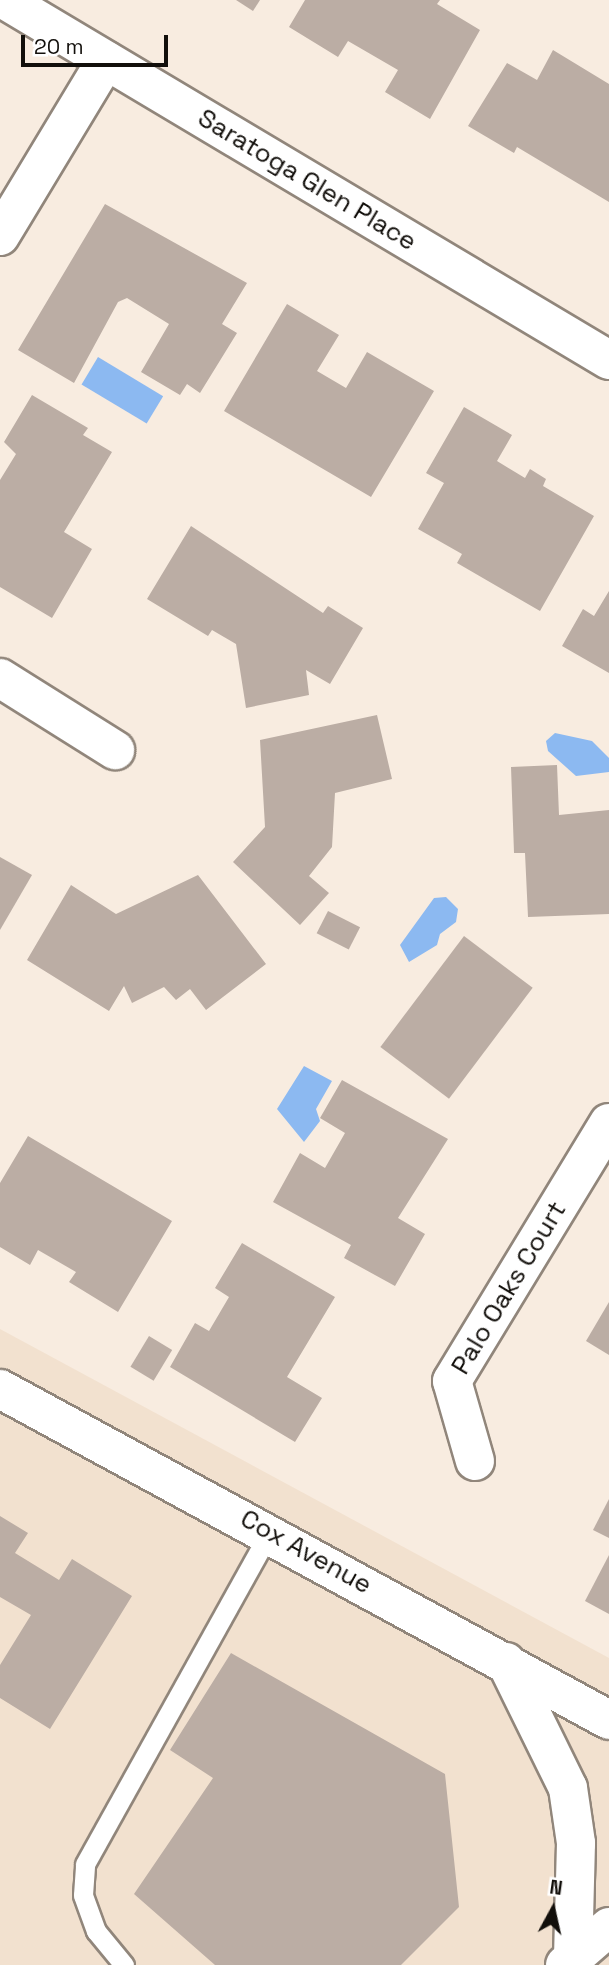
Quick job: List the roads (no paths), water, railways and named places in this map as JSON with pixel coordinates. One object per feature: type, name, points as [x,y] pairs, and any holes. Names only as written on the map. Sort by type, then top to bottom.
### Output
[{"type":"main road","name":"Saratoga Glen Place","points":[[5,0],[609,359]]},
{"type":"main road","points":[[0,236],[106,60]]},
{"type":"main road","points":[[0,678],[115,750]]},
{"type":"main road","name":"Palo Oaks Court","points":[[475,1461],[452,1381],[609,1122]]},
{"type":"main road","name":"Cox Avenue","points":[[0,1389],[270,1532],[609,1720]]},
{"type":"main road","points":[[506,1662],[568,1788],[576,1843],[569,1961]]},
{"type":"main road","points":[[569,1961],[609,1927]]},
{"type":"lane","points":[[124,1965],[96,1931],[83,1895],[85,1864],[270,1532]]},
{"type":"water","points":[[98,357],[163,396],[147,424],[82,384]]},
{"type":"water","points":[[555,733],[592,741],[609,758],[609,772],[576,776],[548,751],[546,741]]},
{"type":"water","points":[[446,897],[458,909],[456,922],[440,934],[437,945],[409,962],[400,945],[434,898]]},
{"type":"water","points":[[304,1066],[332,1081],[316,1109],[320,1121],[304,1142],[277,1109]]}]
